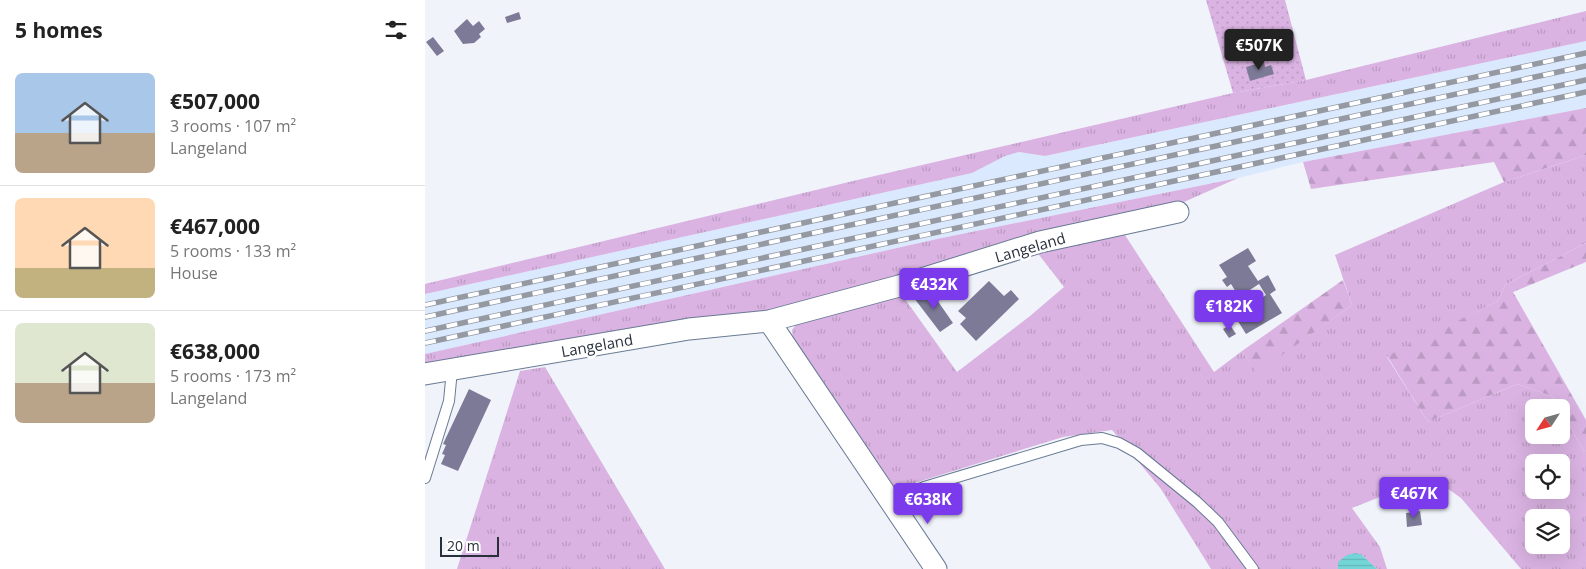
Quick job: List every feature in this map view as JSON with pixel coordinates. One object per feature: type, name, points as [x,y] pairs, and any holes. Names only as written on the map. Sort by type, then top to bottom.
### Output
[{"type":"street","name":"Langeland","points":[[425,374],[689,329],[769,321],[899,286],[1040,242],[1178,212]]},
{"type":"street","points":[[769,321],[936,569]]},
{"type":"lane","points":[[425,478],[449,401],[452,370]]},
{"type":"lane","points":[[890,501],[924,487],[1081,440],[1102,438],[1119,443],[1137,453],[1197,502],[1218,522],[1253,569]]},
{"type":"shaded area","points":[[1586,41],[1586,108],[1303,162],[1238,178],[937,239],[425,354],[425,294],[972,173],[1005,156],[1019,152],[1045,156]]},
{"type":"green space","points":[[1206,0],[1285,0],[1306,80],[1233,93]]},
{"type":"green space","points":[[1586,11],[1586,41],[1045,156],[1019,152],[1005,156],[972,173],[425,294],[425,284],[853,181],[1233,93],[1306,80]]},
{"type":"green space","points":[[1586,108],[1586,155],[1504,182],[1494,162],[1311,189],[1303,162]]},
{"type":"green space","points":[[1586,155],[1586,243],[1505,285],[1498,301],[1387,357],[1428,422],[1517,384],[1552,396],[1554,399],[1525,399],[1525,444],[1570,444],[1570,427],[1586,454],[1586,569],[1521,569],[1461,498],[1431,477],[1352,508],[1380,547],[1387,569],[1377,569],[1362,555],[1338,569],[1211,569],[1161,489],[1112,430],[1063,437],[892,490],[793,341],[792,330],[799,320],[900,292],[957,372],[1030,316],[1064,287],[1036,251],[1123,232],[1214,372],[1242,351],[1257,372],[1352,305],[1335,255],[1504,182]]},
{"type":"green space","points":[[1238,178],[1184,202],[1131,215],[811,306],[425,368],[425,354],[937,239]]},
{"type":"green space","points":[[1586,243],[1586,262],[1513,292],[1586,420],[1586,454],[1570,427],[1570,399],[1554,399],[1552,396],[1517,384],[1428,422],[1387,356],[1498,301],[1505,285]]},
{"type":"green space","points":[[1343,280],[1352,305],[1257,373],[1242,351]]},
{"type":"green space","points":[[545,367],[665,569],[457,569],[520,371]]},
{"type":"water","points":[[1356,553],[1362,555],[1377,569],[1338,569],[1338,562],[1347,555]]},
{"type":"building","points":[[519,12],[521,19],[507,23],[505,17]]},
{"type":"building","points":[[467,19],[473,26],[479,21],[485,29],[479,34],[481,37],[474,43],[463,44],[454,31]]},
{"type":"building","points":[[433,37],[444,51],[437,56],[426,42]]},
{"type":"building","points":[[1264,62],[1265,67],[1271,65],[1274,74],[1250,81],[1246,67]]},
{"type":"building","points":[[1248,248],[1256,261],[1248,266],[1258,281],[1268,275],[1276,290],[1270,294],[1282,313],[1246,334],[1236,318],[1244,313],[1243,310],[1266,295],[1259,284],[1239,297],[1231,284],[1227,287],[1222,280],[1227,277],[1219,265]]},
{"type":"building","points":[[989,281],[1004,296],[1011,290],[1019,299],[976,341],[960,324],[966,318],[958,311]]},
{"type":"building","points":[[928,287],[953,323],[940,332],[914,298]]},
{"type":"building","points":[[1230,325],[1236,334],[1229,338],[1223,329]]},
{"type":"building","points":[[469,389],[491,400],[458,471],[441,464],[445,455],[442,454],[446,445],[443,444]]},
{"type":"building","points":[[1420,511],[1422,525],[1407,527],[1406,513]]},
{"type":"railway","points":[[425,305],[1586,53]]},
{"type":"railway","points":[[425,317],[1586,66]]},
{"type":"railway","points":[[425,331],[1586,80]]},
{"type":"railway","points":[[425,343],[1586,92]]}]
